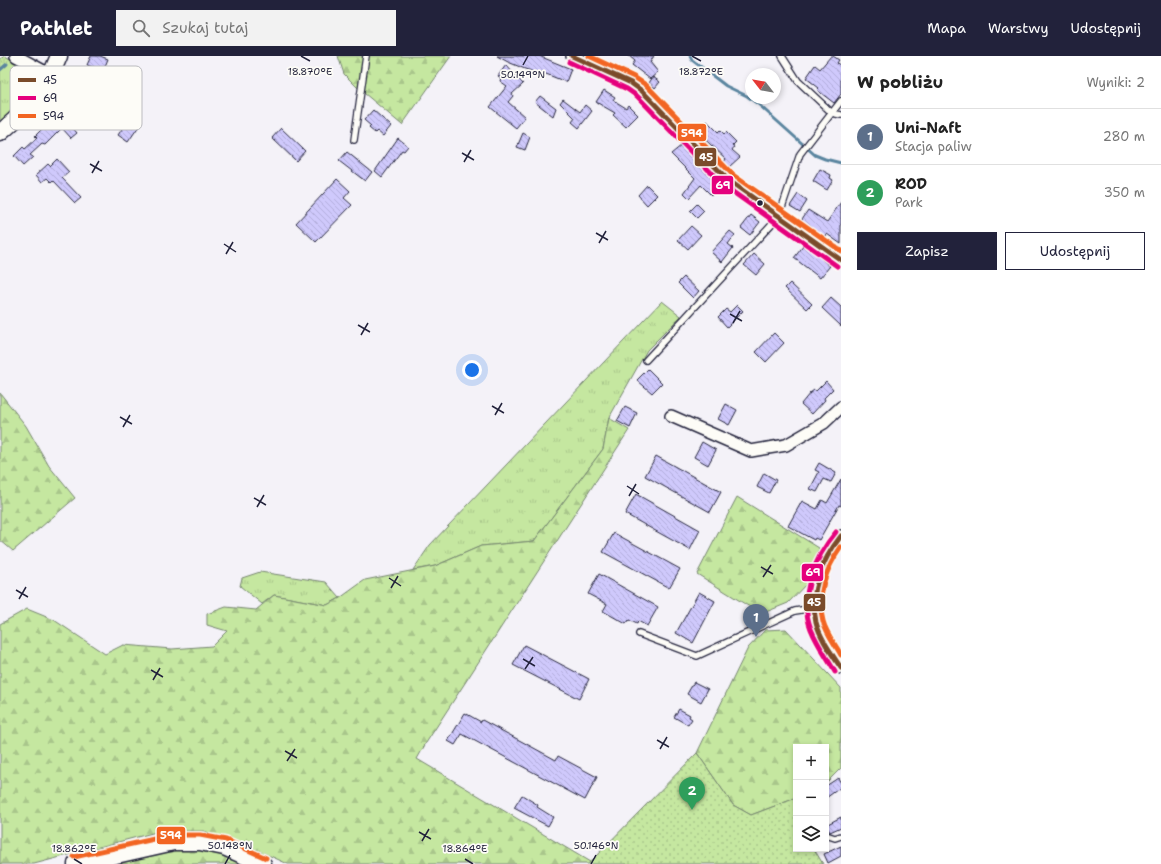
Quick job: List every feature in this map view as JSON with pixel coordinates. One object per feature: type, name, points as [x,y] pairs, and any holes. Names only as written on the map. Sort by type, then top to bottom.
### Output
[{"type":"street","points":[[16,56],[35,66]]},
{"type":"street","points":[[55,66],[59,56]]},
{"type":"street","points":[[573,56],[631,84],[642,91],[728,180],[841,260]]},
{"type":"street","points":[[0,133],[10,124]]},
{"type":"street","points":[[671,416],[751,451],[786,445],[824,423],[841,407]]},
{"type":"street","points":[[841,536],[826,558],[816,588],[814,608],[817,623],[841,668]]},
{"type":"street","points":[[76,864],[174,842],[200,842],[224,847],[263,864]]},
{"type":"lane","points":[[354,140],[366,56]]},
{"type":"lane","points":[[782,56],[798,81],[832,113],[841,115]]},
{"type":"lane","points":[[646,360],[779,216],[800,154],[841,101]]},
{"type":"lane","points":[[639,634],[697,656],[795,611],[814,608]]},
{"type":"lane","points":[[829,836],[835,838],[841,836]]},
{"type":"green space","points":[[5,56],[23,66],[10,66],[10,112],[0,122],[0,59]]},
{"type":"green space","points":[[338,56],[451,56],[402,125],[358,88],[344,74]]},
{"type":"green space","points":[[662,301],[681,316],[647,350],[609,418],[603,449],[534,541],[481,546],[435,566],[413,570],[430,545]]},
{"type":"green space","points":[[0,393],[26,426],[49,466],[75,498],[13,551],[0,540]]},
{"type":"green space","points":[[609,418],[629,430],[417,759],[590,862],[588,864],[288,864],[255,849],[204,831],[160,831],[34,864],[0,864],[0,624],[27,609],[54,620],[105,654],[123,645],[172,649],[212,646],[227,631],[207,625],[207,614],[226,607],[256,610],[274,595],[327,605],[340,598],[365,580],[435,566],[481,546],[534,541],[603,449]]},
{"type":"green space","points":[[737,497],[819,548],[808,582],[788,603],[761,614],[697,574]]},
{"type":"green space","points":[[260,572],[326,582],[340,598],[327,605],[274,595],[262,604],[240,586],[242,578]]},
{"type":"green space","points":[[786,629],[841,688],[841,768],[829,780],[829,744],[793,744],[793,799],[751,815],[733,805],[697,753],[748,648],[765,630]]},
{"type":"green space","points":[[697,753],[733,805],[751,815],[793,799],[793,852],[816,852],[823,864],[588,864]]},
{"type":"green space","points":[[205,846],[248,864],[97,864],[163,850]]},
{"type":"building","points":[[91,56],[100,56],[108,59],[105,66],[87,65]]},
{"type":"building","points":[[497,56],[539,56],[571,69],[566,82],[541,72],[540,74],[525,69]]},
{"type":"building","points":[[629,56],[654,56],[650,62],[658,72],[650,79],[632,65],[635,61]]},
{"type":"building","points":[[831,56],[839,60],[837,63],[841,66],[841,94],[834,103],[817,90],[819,88],[806,78],[815,65],[820,69]]},
{"type":"building","points":[[506,65],[523,84],[512,94],[513,96],[508,102],[525,117],[516,128],[490,107],[507,86],[500,81],[501,78],[498,76]]},
{"type":"building","points":[[653,77],[660,82],[655,88],[649,83]]},
{"type":"building","points":[[604,90],[615,97],[613,100],[626,108],[628,105],[638,115],[626,127],[613,115],[615,113],[596,102]]},
{"type":"building","points":[[540,96],[556,108],[553,116],[535,102]]},
{"type":"building","points":[[563,99],[580,112],[585,105],[592,111],[579,128],[572,122],[575,118],[560,103]]},
{"type":"building","points":[[373,110],[391,126],[383,136],[377,131],[375,133],[369,128],[371,126],[364,120]]},
{"type":"building","points":[[707,121],[718,132],[720,130],[724,134],[726,132],[736,142],[732,146],[734,147],[732,150],[740,157],[729,167],[724,162],[726,159],[697,132]]},
{"type":"building","points":[[281,128],[305,151],[296,161],[272,138]]},
{"type":"building","points":[[41,130],[60,130],[45,145],[42,144],[30,155],[33,157],[23,166],[14,156],[23,147],[25,149],[37,138],[35,136]]},
{"type":"building","points":[[64,130],[75,130],[77,133],[71,138]]},
{"type":"building","points":[[121,130],[136,130],[128,142],[118,135]]},
{"type":"building","points":[[523,133],[530,137],[525,150],[517,147]]},
{"type":"building","points":[[398,138],[408,146],[404,151],[402,150],[382,177],[375,171]]},
{"type":"building","points":[[682,145],[721,185],[711,195],[701,185],[689,198],[684,193],[695,178],[671,154]]},
{"type":"building","points":[[347,152],[372,172],[365,181],[339,161]]},
{"type":"building","points":[[57,159],[69,172],[62,178],[81,198],[75,203],[53,180],[51,182],[47,178],[42,182],[36,175],[48,164],[50,166]]},
{"type":"building","points":[[820,169],[831,175],[830,178],[833,180],[827,190],[813,181]]},
{"type":"building","points":[[337,179],[350,191],[344,198],[352,205],[316,242],[296,223]]},
{"type":"building","points":[[647,185],[657,195],[647,205],[638,195]]},
{"type":"building","points":[[798,194],[807,201],[800,212],[790,206]]},
{"type":"building","points":[[841,202],[841,244],[827,234],[825,238],[800,222],[808,210],[827,222]]},
{"type":"building","points":[[697,204],[704,211],[697,218],[690,211]]},
{"type":"building","points":[[751,215],[760,222],[750,235],[741,228]]},
{"type":"building","points":[[691,226],[701,235],[688,249],[678,240]]},
{"type":"building","points":[[730,231],[735,235],[728,244],[733,248],[722,262],[711,252]]},
{"type":"building","points":[[804,245],[830,266],[820,278],[794,258]]},
{"type":"building","points":[[754,254],[765,264],[756,275],[744,265]]},
{"type":"building","points":[[684,277],[699,291],[693,298],[678,283]]},
{"type":"building","points":[[790,283],[812,304],[807,309],[785,288]]},
{"type":"building","points":[[831,298],[841,307],[841,326],[822,308]]},
{"type":"building","points":[[737,305],[743,311],[727,327],[718,317],[726,309],[730,312]]},
{"type":"building","points":[[774,333],[784,343],[766,362],[756,352]]},
{"type":"building","points":[[648,369],[662,383],[652,393],[637,380]]},
{"type":"building","points":[[826,381],[833,389],[812,414],[801,404],[810,393],[814,390],[816,391]]},
{"type":"building","points":[[726,404],[737,410],[729,425],[718,419]]},
{"type":"building","points":[[625,407],[637,413],[630,428],[617,421]]},
{"type":"building","points":[[702,442],[716,450],[708,465],[694,457]]},
{"type":"building","points":[[656,456],[721,492],[710,512],[645,476]]},
{"type":"building","points":[[819,463],[836,473],[831,482],[824,479],[817,492],[810,489],[819,472],[815,470]]},
{"type":"building","points":[[764,473],[776,480],[769,493],[757,487]]},
{"type":"building","points":[[841,479],[841,506],[839,505],[819,540],[815,538],[814,540],[788,526],[802,501],[817,509],[822,500],[827,503]]},
{"type":"building","points":[[636,494],[700,530],[690,550],[625,514]]},
{"type":"building","points":[[614,533],[680,569],[669,588],[603,552]]},
{"type":"building","points":[[599,574],[658,607],[647,626],[638,621],[637,624],[629,620],[626,624],[603,611],[607,604],[588,594]]},
{"type":"building","points":[[699,592],[715,601],[693,643],[676,633]]},
{"type":"building","points":[[524,645],[589,679],[579,699],[513,665]]},
{"type":"building","points":[[694,682],[708,689],[701,702],[687,694]]},
{"type":"building","points":[[679,709],[690,715],[689,717],[692,719],[688,725],[674,717]]},
{"type":"building","points":[[465,713],[481,722],[482,720],[556,760],[558,756],[597,777],[585,800],[462,734],[455,745],[448,741]]},
{"type":"building","points":[[838,778],[841,783],[841,787],[829,796],[829,784]]},
{"type":"building","points":[[522,795],[553,817],[548,826],[514,808]]},
{"type":"building","points":[[841,817],[841,827],[830,832],[829,823]]},
{"type":"building","points":[[841,846],[841,856],[828,863],[824,854]]},
{"type":"waterway","points":[[690,56],[692,60],[726,86],[747,96],[758,104],[815,155],[841,163]]},
{"type":"waterway","points":[[0,70],[7,64]]},
{"type":"transit line","name":"45","points":[[572,56],[631,83],[642,91],[728,180],[841,260]]},
{"type":"transit line","name":"594","points":[[589,56],[634,77],[646,85],[733,175],[841,251]]},
{"type":"transit line","name":"69","points":[[569,62],[627,89],[637,96],[723,185],[837,266]]},
{"type":"transit line","name":"69","points":[[835,672],[819,646],[811,629],[807,616],[806,603],[815,565],[821,553],[836,532]]},
{"type":"transit line","name":"45","points":[[841,536],[834,545],[823,566],[819,576],[814,599],[816,622],[820,634],[841,668]]},
{"type":"transit line","name":"594","points":[[841,547],[827,573],[821,602],[821,612],[824,625],[841,655]]},
{"type":"transit line","name":"594","points":[[74,857],[172,835],[200,835],[226,840],[266,858]]},
{"type":"place","name":"Uni-Naft","points":[[756,637]]},
{"type":"place","name":"ROD","points":[[692,810]]}]
